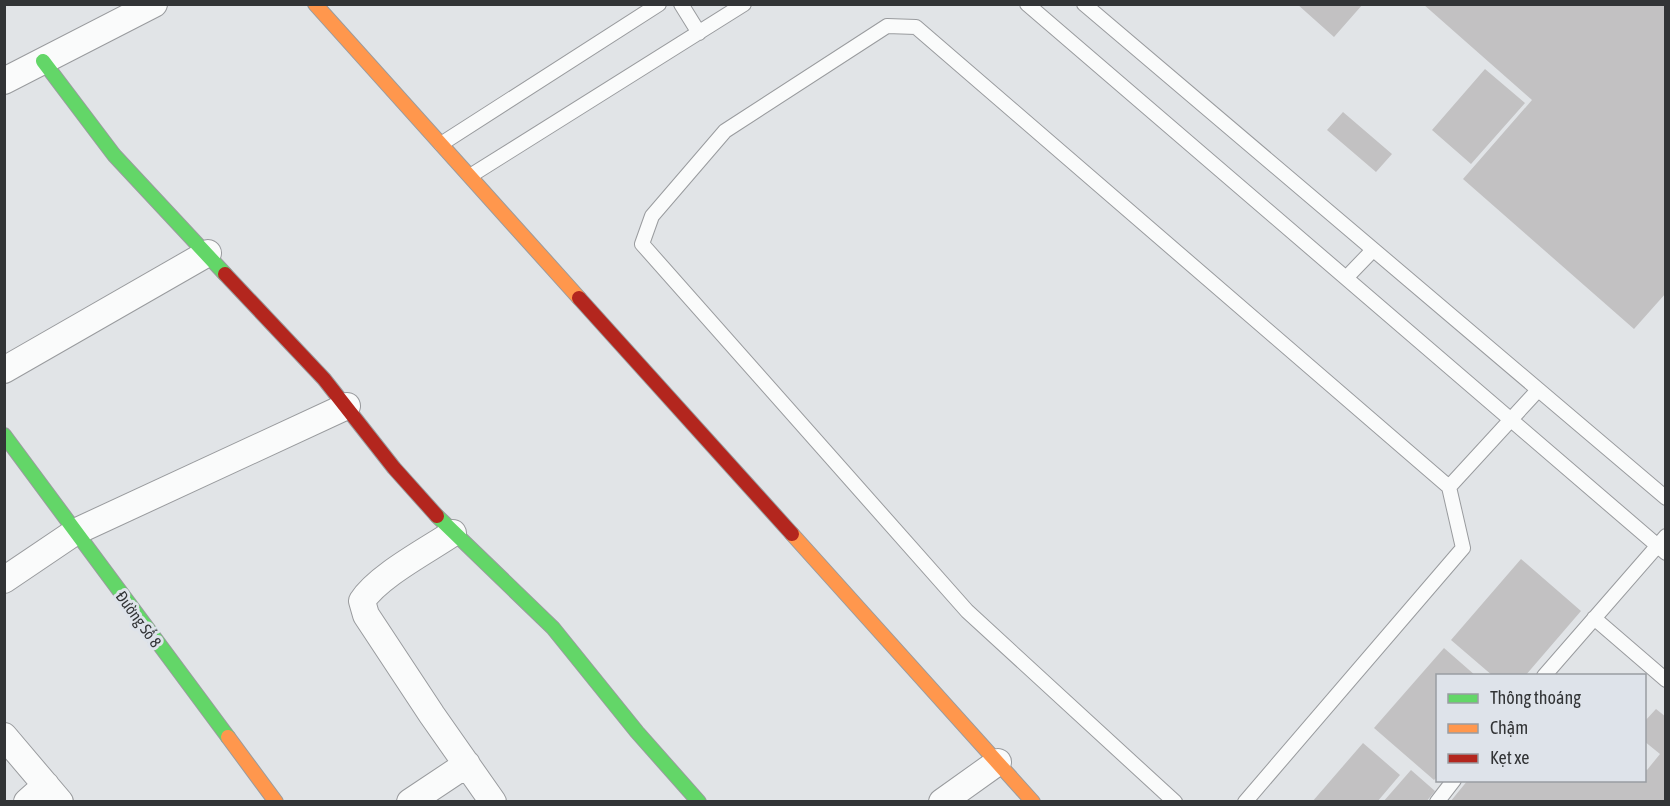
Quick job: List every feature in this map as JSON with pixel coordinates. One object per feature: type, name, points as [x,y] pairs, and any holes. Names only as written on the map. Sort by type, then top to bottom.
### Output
[{"type":"street","points":[[4,81],[154,4]]},
{"type":"street","points":[[315,4],[468,177],[1033,801]]},
{"type":"street","points":[[43,61],[114,155],[208,253],[347,406],[394,468],[453,533],[553,628],[637,732],[699,801]]},
{"type":"street","points":[[4,370],[208,253]]},
{"type":"street","points":[[4,580],[75,532],[347,406]]},
{"type":"street","name":"Đường Số 8","points":[[4,435],[276,801]]},
{"type":"street","points":[[453,533],[380,582],[368,592],[362,601],[366,615],[492,801]]},
{"type":"street","points":[[4,736],[45,796]]},
{"type":"street","points":[[942,801],[998,762]]},
{"type":"street","points":[[410,801],[466,764]]},
{"type":"lane","points":[[440,145],[658,4]]},
{"type":"lane","points":[[681,4],[699,33]]},
{"type":"lane","points":[[468,177],[744,4]]},
{"type":"lane","points":[[1027,4],[1511,420],[1663,545],[1545,674]]},
{"type":"lane","points":[[1084,4],[1665,498]]},
{"type":"lane","points":[[1175,801],[967,611],[642,244],[652,216],[725,131],[887,26],[916,27],[1449,487],[1463,549],[1245,801]]},
{"type":"lane","points":[[1346,278],[1373,250]]},
{"type":"lane","points":[[1449,487],[1538,390]]},
{"type":"lane","points":[[1594,618],[1665,680]]},
{"type":"lane","points":[[1437,801],[1453,782]]},
{"type":"building","points":[[1297,4],[1363,4],[1334,37]]},
{"type":"building","points":[[1423,4],[1666,4],[1666,293],[1634,329],[1463,179],[1532,100]]},
{"type":"building","points":[[1485,69],[1525,103],[1471,164],[1432,130]]},
{"type":"building","points":[[1343,112],[1392,154],[1376,172],[1327,130]]},
{"type":"building","points":[[1521,559],[1581,611],[1527,674],[1491,674],[1451,640]]},
{"type":"building","points":[[1444,648],[1474,674],[1436,674],[1436,778],[1434,780],[1374,728]]},
{"type":"building","points":[[1656,709],[1666,717],[1666,802],[1450,802],[1466,782],[1646,782],[1646,769],[1660,754],[1646,743],[1646,720]]},
{"type":"building","points":[[1363,743],[1400,775],[1377,802],[1312,802]]},
{"type":"building","points":[[1411,770],[1435,791],[1426,802],[1383,802]]},
{"type":"traffic: fast","points":[[43,61],[114,155],[225,274]]},
{"type":"traffic: fast","points":[[4,435],[228,737]]},
{"type":"traffic: fast","points":[[437,516],[553,628],[637,732],[699,802]]},
{"type":"traffic: slow","points":[[315,4],[579,298]]},
{"type":"traffic: slow","points":[[792,534],[1033,802]]},
{"type":"traffic: slow","points":[[228,737],[276,802]]},
{"type":"traffic: jam","points":[[225,274],[324,379],[394,468],[437,516]]},
{"type":"traffic: jam","points":[[579,298],[792,534]]}]
